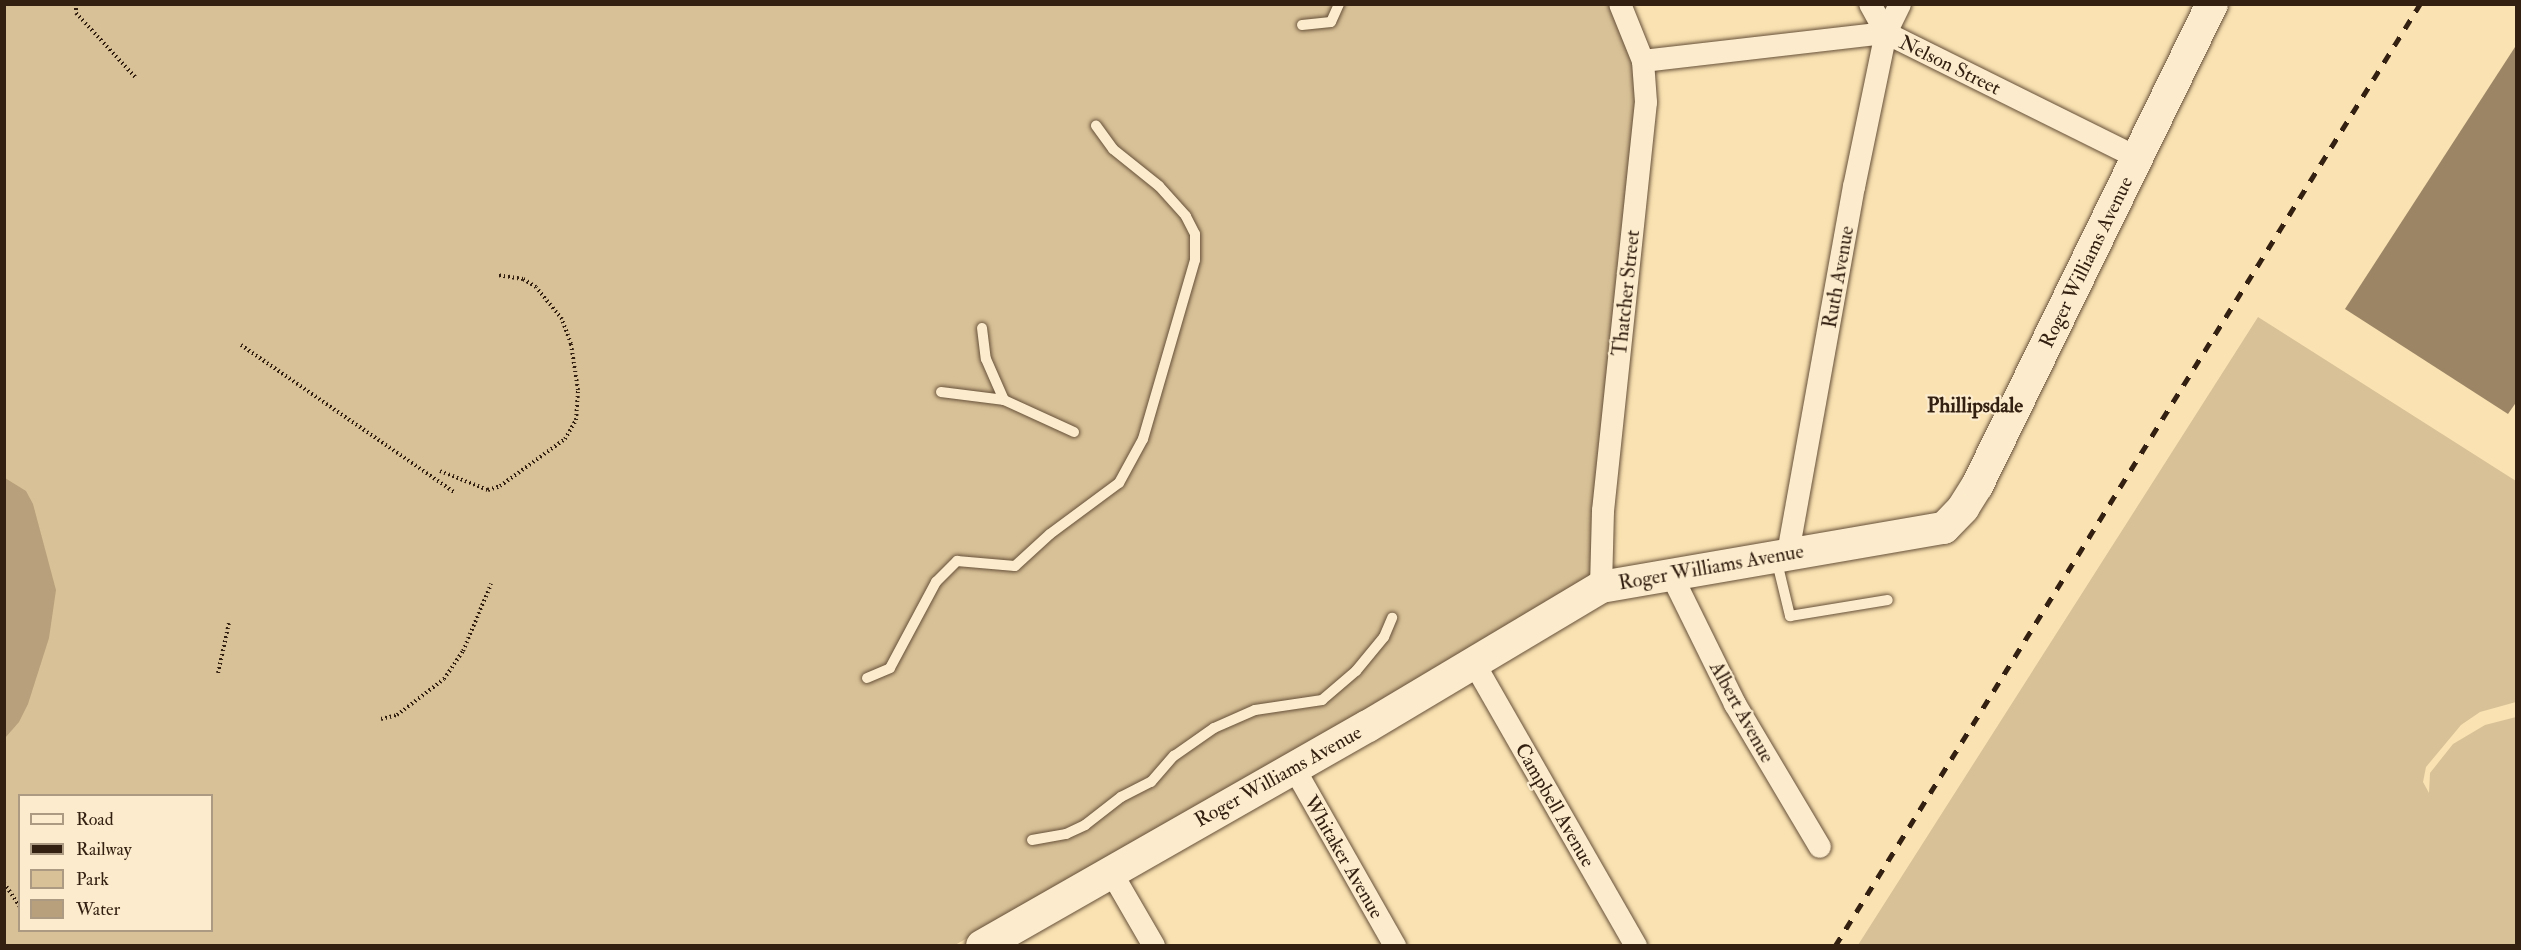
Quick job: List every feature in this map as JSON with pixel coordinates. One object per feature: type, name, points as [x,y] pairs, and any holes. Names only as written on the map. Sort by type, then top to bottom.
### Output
[{"type":"main road","name":"Roger Williams Avenue","points":[[982,945],[1110,870],[1294,768],[1601,587],[1781,554],[1932,531],[1955,519],[1977,486],[2212,4]]},
{"type":"street","name":"Thatcher Street","points":[[1601,587],[1603,512],[1646,102],[1643,61],[1620,4]]},
{"type":"street","points":[[1870,4],[1886,33]]},
{"type":"street","name":"Ruth Avenue","points":[[1781,554],[1886,33],[1900,4]]},
{"type":"street","name":"Nelson Street","points":[[1643,61],[1886,33],[2136,157]]},
{"type":"street","name":"Albert Avenue","points":[[1671,574],[1735,704],[1820,847]]},
{"type":"street","name":"Campbell Avenue","points":[[1474,663],[1636,945]]},
{"type":"street","name":"Whitaker Avenue","points":[[1294,768],[1395,945]]},
{"type":"street","points":[[1110,870],[1154,945]]},
{"type":"lane","points":[[1302,24],[1318,26],[1331,22],[1339,4]]},
{"type":"lane","points":[[867,678],[890,668],[936,582],[957,561],[1015,566],[1050,534],[1119,483],[1143,440],[1195,260],[1195,234],[1186,216],[1166,193],[1113,149],[1096,126]]},
{"type":"lane","points":[[982,328],[986,359],[1004,400]]},
{"type":"lane","points":[[941,392],[1004,400],[1074,432]]},
{"type":"lane","points":[[1781,554],[1790,616],[1888,600]]},
{"type":"lane","points":[[1032,840],[1066,834],[1085,825],[1121,797],[1151,782],[1174,756],[1214,728],[1255,710],[1322,700],[1356,671],[1384,637],[1392,618]]},
{"type":"path","points":[[76,4],[76,13],[136,78]]},
{"type":"path","points":[[440,471],[488,490],[500,486],[565,439],[576,420],[578,390],[572,344],[562,319],[536,286],[524,279],[497,275]]},
{"type":"path","points":[[241,345],[454,492]]},
{"type":"path","points":[[381,719],[398,715],[444,679],[462,651],[491,584]]},
{"type":"path","points":[[218,673],[229,623]]},
{"type":"path","points":[[4,883],[18,904]]},
{"type":"green space","points":[[5,5],[1628,5],[1649,56],[1603,580],[955,945],[5,946]]},
{"type":"green space","points":[[2258,317],[2516,481],[2516,702],[2480,712],[2461,725],[2426,767],[2423,782],[2429,793],[2430,773],[2453,744],[2485,725],[2516,717],[2516,945],[1858,945]]},
{"type":"water","points":[[5,478],[26,491],[33,504],[56,590],[49,638],[28,704],[19,722],[5,738]]},
{"type":"building","points":[[2517,44],[2517,401],[2508,414],[2345,309]]},
{"type":"railway","points":[[1835,946],[2420,4]]},
{"type":"district","name":"Phillipsdale","points":[[1975,406]]}]
